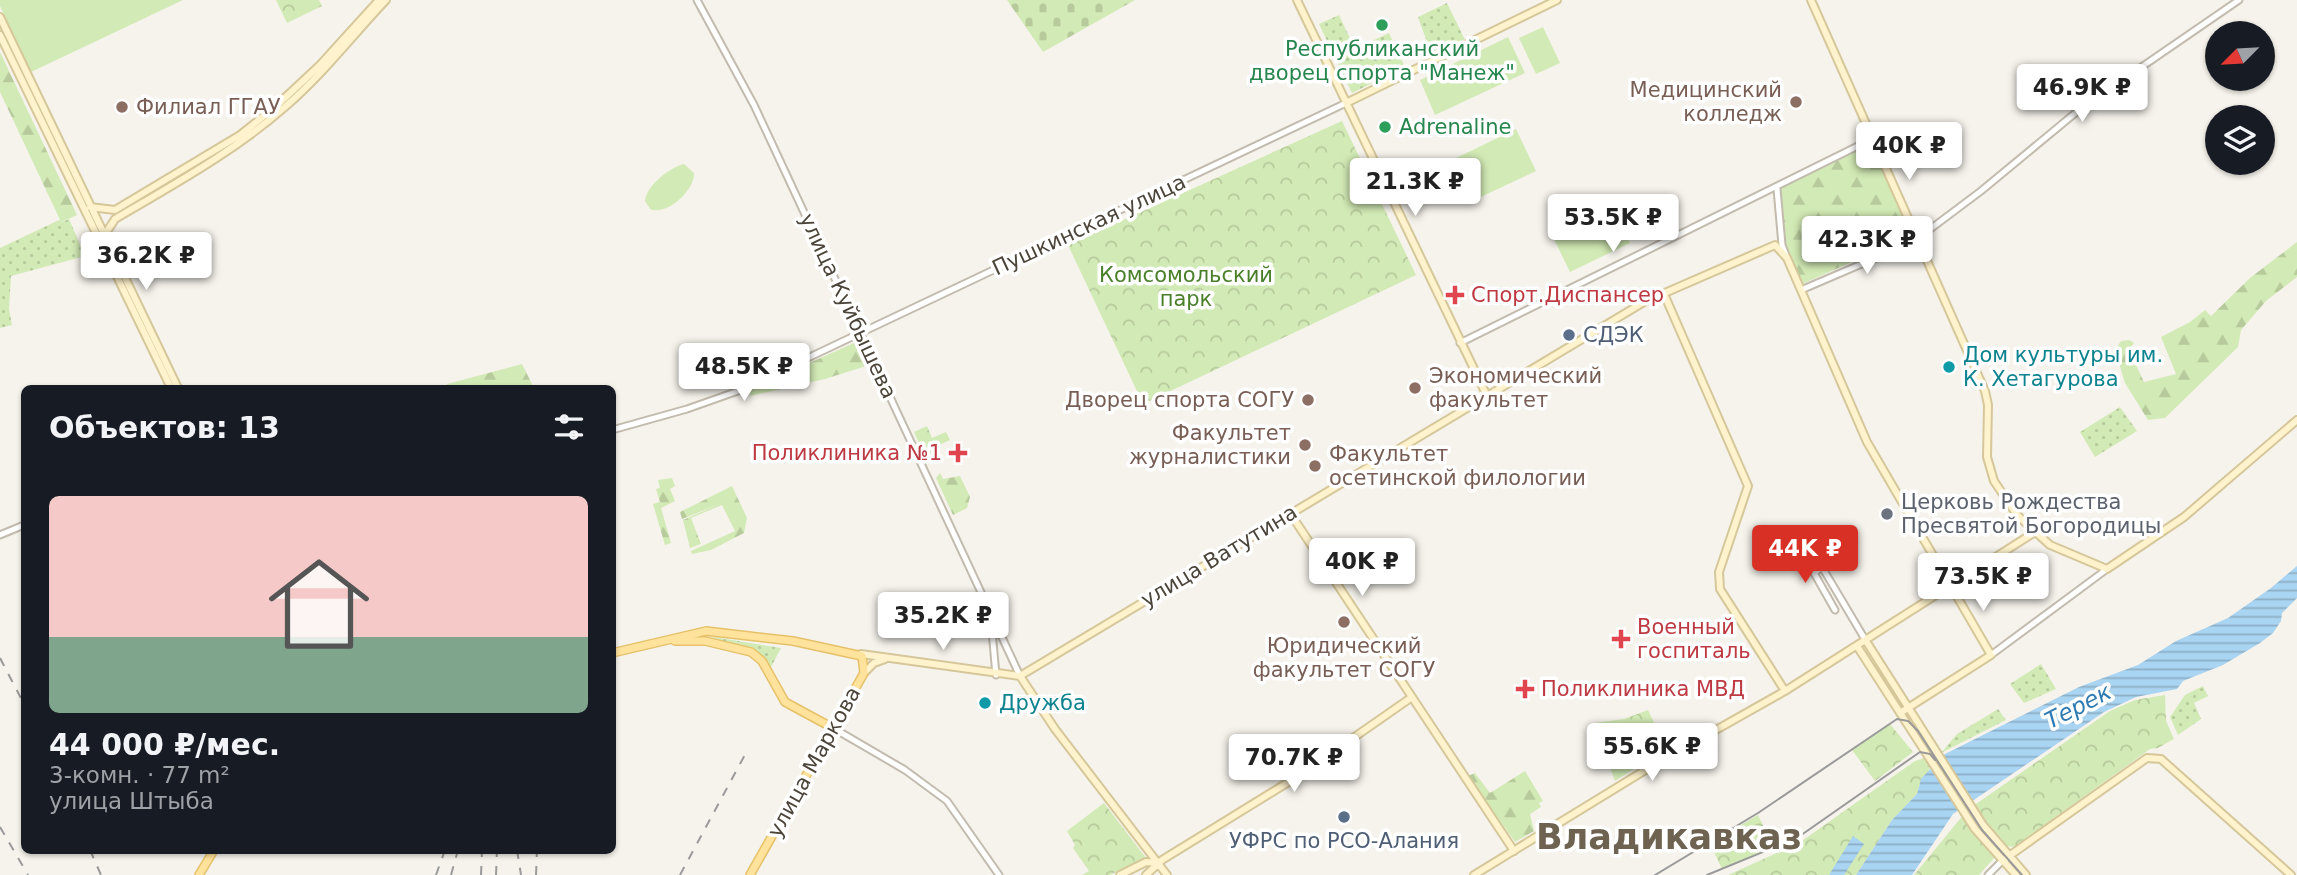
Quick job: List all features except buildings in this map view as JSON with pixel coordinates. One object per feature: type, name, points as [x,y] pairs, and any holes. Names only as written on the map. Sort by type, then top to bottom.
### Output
[{"type":"main road","points":[[93,230],[96,220],[229,143],[259,120],[319,66],[379,0]]},
{"type":"main road","points":[[104,236],[115,219],[238,143],[286,107],[324,70],[386,0]]},
{"type":"main road","points":[[1297,0],[1487,396]]},
{"type":"main road","name":"Пушкинская улица","points":[[1346,103],[1558,0]]},
{"type":"main road","points":[[1811,0],[1985,391],[1991,474],[2017,515],[2035,532],[2057,550],[2107,569],[2205,500],[2297,420]]},
{"type":"main road","points":[[0,17],[177,385]]},
{"type":"main road","points":[[0,36],[170,385]]},
{"type":"main road","points":[[90,207],[112,211]]},
{"type":"main road","points":[[86,214],[96,220],[115,219]]},
{"type":"main road","points":[[1770,245],[1779,247],[1787,258],[1867,442],[1991,655],[1900,713]]},
{"type":"main road","name":"улица Ватутина","points":[[1020,676],[1487,396],[1664,294],[1770,245]]},
{"type":"main road","points":[[1664,294],[1748,486],[1719,572],[1720,589],[1785,691]]},
{"type":"main road","points":[[1290,513],[1514,851]]},
{"type":"main road","points":[[1475,875],[1678,752],[1785,691],[2035,532]]},
{"type":"main road","points":[[657,644],[681,635],[706,631],[793,641],[996,675],[1020,676]]},
{"type":"main road","points":[[705,641],[703,635],[706,631]]},
{"type":"main road","points":[[616,652],[687,639],[751,652],[762,662],[785,702],[833,728]]},
{"type":"main road","points":[[1866,640],[1937,752],[1968,808],[2002,861],[2015,875]]},
{"type":"main road","points":[[1857,646],[1931,758],[1968,808],[2026,875]]},
{"type":"main road","points":[[860,654],[866,667],[864,673]]},
{"type":"main road","name":"улица Маркова","points":[[750,875],[864,673],[874,663],[886,658]]},
{"type":"main road","name":"улица Куйбышева","points":[[1020,676],[1055,729],[1167,875]]},
{"type":"main road","points":[[1146,875],[1158,863],[1294,779],[1412,697]]},
{"type":"main road","points":[[2002,861],[2147,758],[2161,759],[2291,875]]},
{"type":"main road","points":[[199,875],[212,854]]},
{"type":"main road","points":[[1120,875],[1146,862],[1158,863]]},
{"type":"street","name":"улица Куйбышева","points":[[697,0],[754,105],[1020,676]]},
{"type":"street","points":[[1801,290],[1919,238],[2079,110],[2239,0]]},
{"type":"street","name":"Пушкинская улица","points":[[616,429],[738,391],[1346,103]]},
{"type":"street","points":[[1460,344],[1777,189],[1874,137]]},
{"type":"street","points":[[1777,189],[1782,239],[1787,258]]},
{"type":"street","name":"улица Ватутина","points":[[1770,245],[1782,239]]},
{"type":"street","points":[[0,535],[21,526]]},
{"type":"street","points":[[1835,610],[1814,573],[1822,566],[1866,640]]},
{"type":"street","points":[[1991,655],[2107,569]]},
{"type":"street","name":"улица Куйбышева","points":[[991,617],[996,675]]},
{"type":"street","points":[[833,728],[905,771],[947,801],[999,875]]},
{"type":"street","points":[[1988,875],[2002,861]]},
{"type":"green space","points":[[0,0],[183,0],[31,72],[0,6]]},
{"type":"green space","points":[[276,0],[319,0],[322,6],[287,23]]},
{"type":"green space","points":[[1007,0],[1135,0],[1043,52]]},
{"type":"green space","points":[[1447,3],[1465,40],[1432,56],[1418,17]]},
{"type":"green space","points":[[1339,15],[1355,49],[1389,33],[1405,67],[1352,93],[1319,24]]},
{"type":"green space","points":[[1543,27],[1560,63],[1536,74],[1519,38]]},
{"type":"green space","points":[[1508,37],[1525,73],[1435,115],[1420,80]]},
{"type":"green space","points":[[0,52],[77,215],[61,222],[0,92]]},
{"type":"green space","name":"Комсомольский парк","points":[[1342,121],[1416,275],[1143,404],[1068,245]]},
{"type":"green space","points":[[1516,129],[1536,171],[1472,201],[1452,160]]},
{"type":"green space","points":[[1874,142],[1915,234],[1802,284],[1785,247],[1780,189]]},
{"type":"green space","points":[[684,164],[694,173],[685,194],[664,209],[650,209],[645,201],[654,183]]},
{"type":"green space","points":[[1610,201],[1630,243],[1570,272],[1549,229]]},
{"type":"green space","points":[[69,219],[85,256],[11,276],[9,309],[12,325],[0,328],[0,248],[59,220],[62,222]]},
{"type":"green space","points":[[2297,242],[2297,277],[2266,301],[2241,330],[2238,347],[2165,418],[2148,420],[2125,383],[2115,350],[2121,341],[2129,340],[2134,343],[2129,350],[2144,382],[2176,374],[2161,337],[2190,322],[2205,310],[2211,316],[2250,278]]},
{"type":"green space","points":[[856,342],[866,366],[825,379],[750,396],[749,390]]},
{"type":"green space","points":[[522,364],[532,385],[447,385]]},
{"type":"green space","points":[[2120,407],[2137,431],[2095,457],[2080,432]]},
{"type":"green space","points":[[927,426],[932,438],[946,432],[950,440],[933,448],[936,456],[926,460],[914,432]]},
{"type":"green space","points":[[940,473],[943,479],[960,476],[970,497],[967,508],[953,515],[936,478]]},
{"type":"green space","points":[[672,478],[675,486],[670,489],[675,501],[661,508],[671,543],[665,545],[653,504],[660,502],[656,489],[660,488],[658,480]]},
{"type":"green space","points":[[732,486],[747,518],[744,533],[711,550],[692,554],[691,551],[735,531],[722,505],[691,518],[701,544],[690,548],[683,520],[722,503],[682,519],[680,512]]},
{"type":"green space","points":[[708,636],[781,648],[769,671],[754,651]]},
{"type":"green space","points":[[2041,664],[2056,689],[2024,703],[2010,684]]},
{"type":"green space","points":[[2203,686],[2208,696],[2194,703],[2201,719],[2178,735],[2170,717],[2185,695]]},
{"type":"green space","points":[[2165,695],[2166,721],[2174,739],[2158,748],[2150,749],[2014,847],[2007,846],[1973,806],[2110,711],[2135,700]]},
{"type":"green space","points":[[1998,709],[2006,720],[1941,753],[1957,734]]},
{"type":"green space","points":[[1648,710],[1666,748],[1615,781],[1594,723],[1624,719]]},
{"type":"green space","points":[[1890,724],[1913,752],[1875,781],[1852,750]]},
{"type":"green space","points":[[1927,757],[1931,764],[1928,773],[1921,779],[1917,794],[1892,820],[1856,875],[1728,875],[1799,843],[1915,761]]},
{"type":"green space","points":[[1525,771],[1543,801],[1539,803],[1541,807],[1530,814],[1534,831],[1515,842],[1468,776],[1475,773],[1490,793]]},
{"type":"green space","points":[[1104,803],[1146,858],[1110,875],[1082,875],[1089,871],[1073,848],[1075,845],[1067,831]]},
{"type":"green space","points":[[1964,814],[1995,857],[1979,875],[1914,875]]},
{"type":"green space","points":[[1758,815],[1774,847],[1722,869],[1710,843]]},
{"type":"water","name":"Терек","points":[[2297,566],[2297,598],[2282,613],[2281,621],[2273,633],[2260,643],[2223,665],[2183,681],[2177,689],[2136,697],[2104,712],[1953,814],[1912,875],[1856,875],[1892,820],[1917,794],[1921,779],[1943,755],[2079,687],[2138,665],[2176,641],[2228,618]]},
{"type":"water","points":[[1853,836],[1864,844],[1844,875],[1829,875]]},
{"type":"tram line","points":[[1655,875],[1758,813],[1897,719],[1908,721],[1918,731],[1982,830],[2022,875]]},
{"type":"tram line","points":[[1707,875],[1797,838],[1920,752],[1930,754],[1935,760]]},
{"type":"railway","points":[[0,658],[21,698]]},
{"type":"railway","points":[[680,875],[747,751]]},
{"type":"railway","points":[[0,827],[28,875]]},
{"type":"railway","points":[[92,854],[101,875]]},
{"type":"railway","points":[[436,875],[444,854]]},
{"type":"railway","points":[[451,875],[457,854]]},
{"type":"railway","points":[[481,875],[482,854]]},
{"type":"railway","points":[[496,875],[497,854]]},
{"type":"railway","points":[[518,854],[521,875]]},
{"type":"railway","points":[[536,875],[537,854]]},
{"type":"place","name":"Республиканский дворец спорта \"Манеж\"","points":[[1382,25]]},
{"type":"place","name":"Медицинский колледж","points":[[1796,102]]},
{"type":"place","name":"Филиал ГГАУ","points":[[122,107]]},
{"type":"place","name":"Adrenaline","points":[[1385,127]]},
{"type":"place","name":"Спорт.Диспансер","points":[[1455,295]]},
{"type":"place","name":"СДЭК","points":[[1569,335]]},
{"type":"place","name":"Дом культуры им. К. Хетагурова","points":[[1949,367]]},
{"type":"place","name":"Экономический факультет","points":[[1415,388]]},
{"type":"place","name":"Дворец спорта СОГУ","points":[[1308,400]]},
{"type":"place","name":"Факультет журналистики","points":[[1305,445]]},
{"type":"place","name":"Поликлиника №1","points":[[958,453]]},
{"type":"place","name":"Факультет осетинской филологии","points":[[1315,466]]},
{"type":"place","name":"Церковь Рождества Пресвятой Богородицы","points":[[1887,514]]},
{"type":"place","name":"Юридический факультет СОГУ","points":[[1344,622]]},
{"type":"place","name":"Военный госпиталь","points":[[1621,639]]},
{"type":"place","name":"Поликлиника МВД","points":[[1525,689]]},
{"type":"place","name":"Дружба","points":[[985,703]]},
{"type":"place","name":"УФРС по РСО-Алания","points":[[1344,817]]},
{"type":"district","name":"Владикавказ","points":[[1669,837]]}]
